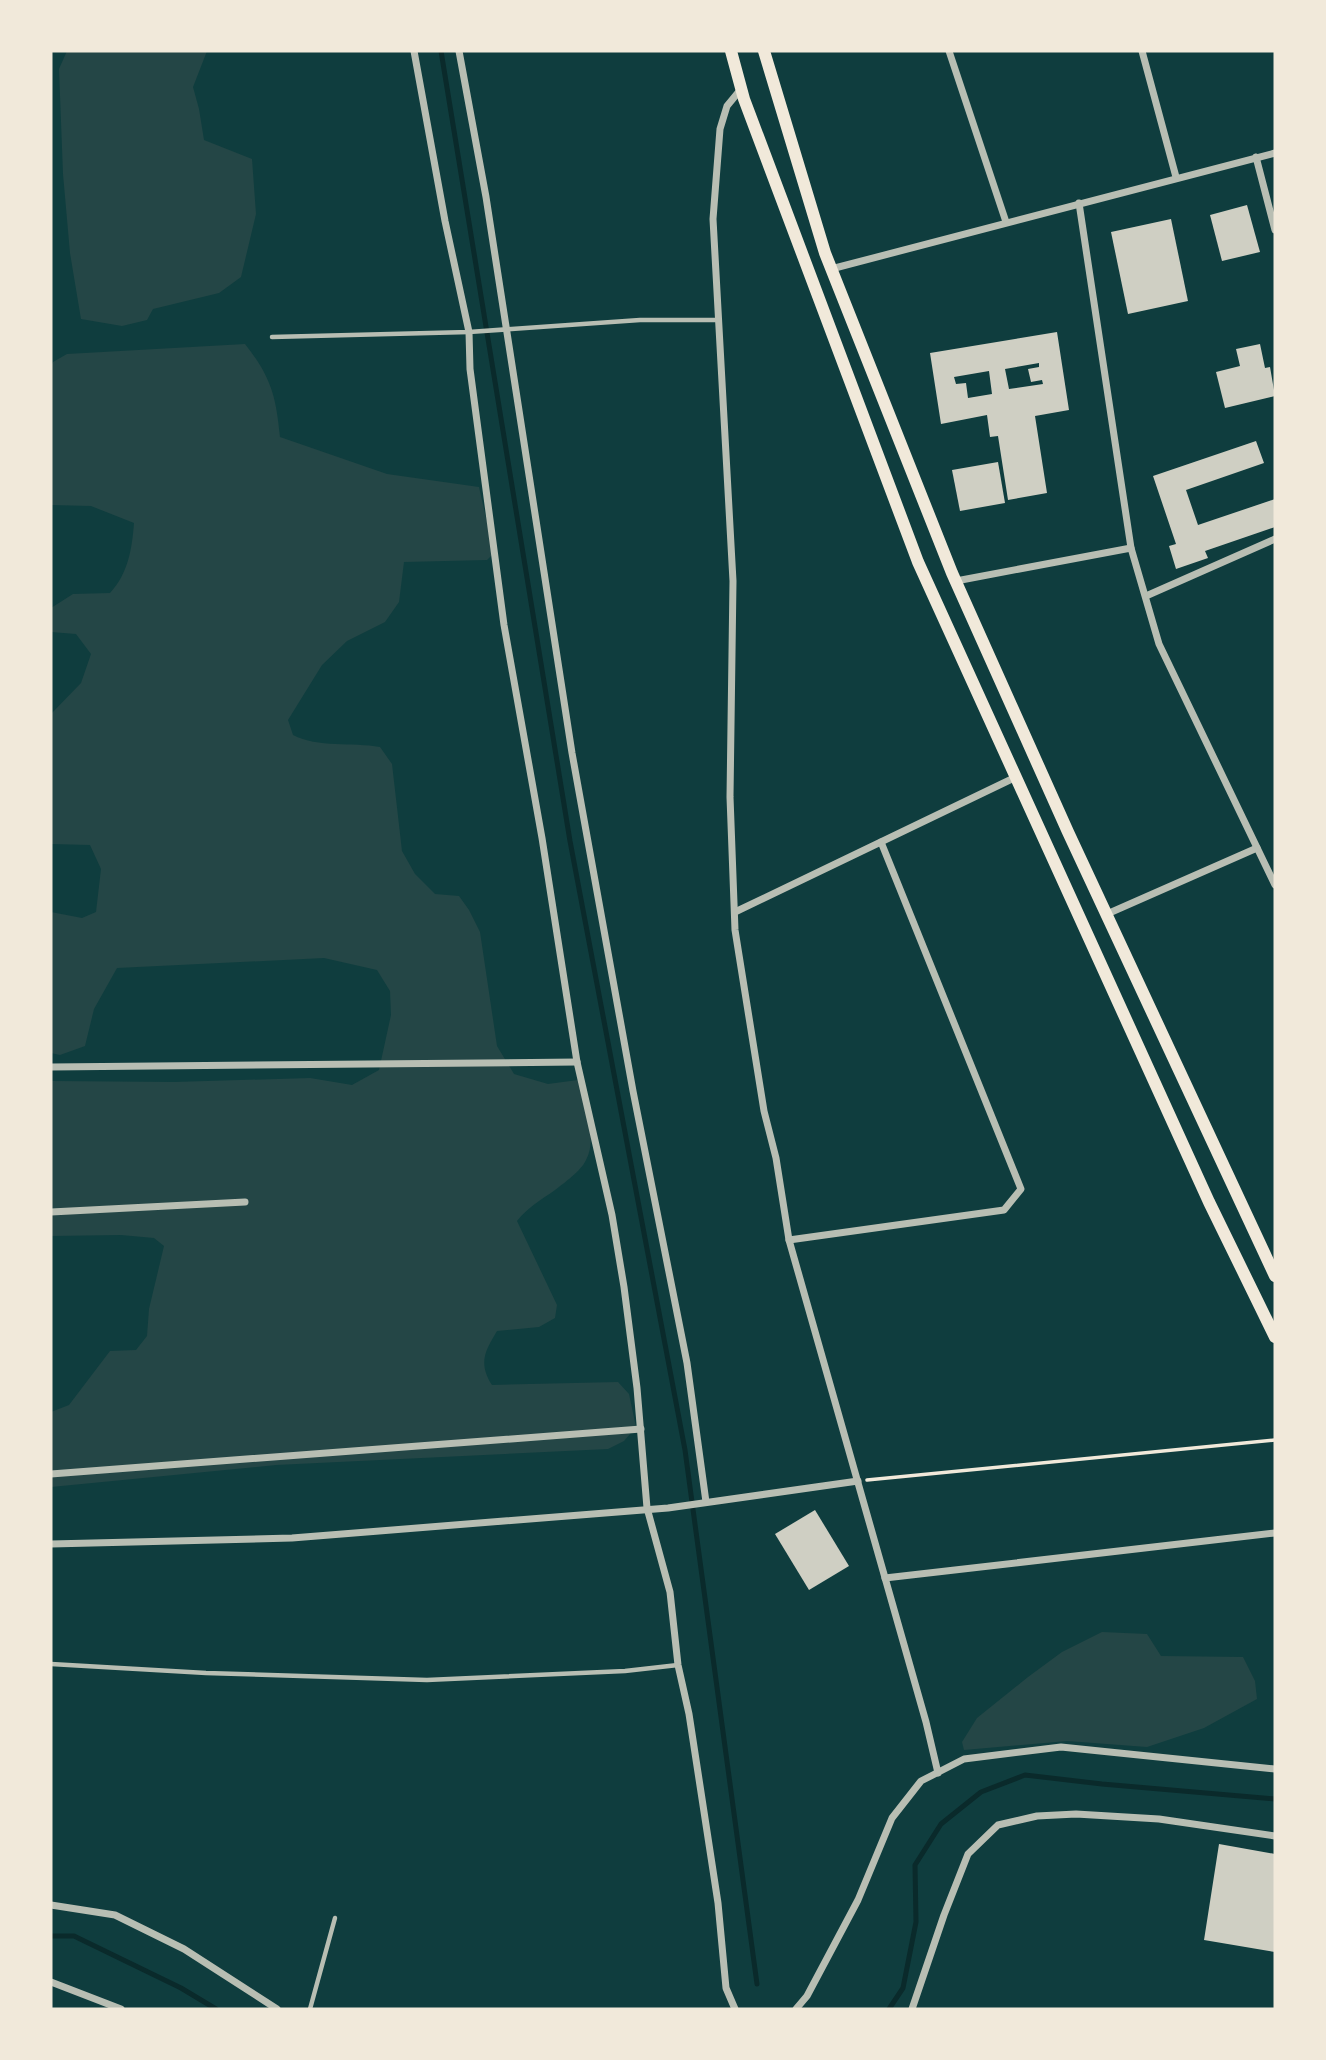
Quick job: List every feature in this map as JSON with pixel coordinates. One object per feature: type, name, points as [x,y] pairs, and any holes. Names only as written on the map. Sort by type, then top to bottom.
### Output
[{"type":"main road","points":[[731,51],[741,89],[918,562],[1209,1202],[1275,1337]]},
{"type":"main road","points":[[764,51],[831,269],[956,582],[1275,1276]]},
{"type":"street","points":[[414,51],[445,221],[469,332],[470,369],[504,625],[542,838],[577,1062],[614,1227],[626,1300],[647,1508],[670,1592],[678,1665],[689,1714],[713,1876],[726,1989],[734,2009]]},
{"type":"street","points":[[458,51],[486,197],[575,767],[632,1091],[687,1363],[703,1503]]},
{"type":"street","points":[[949,51],[1006,222]]},
{"type":"street","points":[[1142,51],[1176,177]]},
{"type":"street","points":[[741,89],[727,106],[720,129],[713,219],[733,581],[730,797],[735,930],[764,1111],[776,1158],[789,1240],[938,1773]]},
{"type":"street","points":[[831,269],[1275,152]]},
{"type":"street","points":[[1256,157],[1275,230]]},
{"type":"street","points":[[1079,203],[1131,548],[1159,644],[1275,885]]},
{"type":"street","points":[[1146,596],[1275,540]]},
{"type":"street","points":[[956,582],[1131,548]]},
{"type":"street","points":[[735,912],[1016,777]]},
{"type":"street","points":[[789,1240],[1004,1210],[1021,1189],[881,842]]},
{"type":"street","points":[[1107,914],[1257,848]]},
{"type":"street","points":[[51,1067],[577,1062]]},
{"type":"street","points":[[51,1212],[244,1202]]},
{"type":"street","points":[[51,1474],[641,1429]]},
{"type":"street","points":[[51,1544],[292,1538],[668,1508],[858,1481]]},
{"type":"street","points":[[885,1577],[1275,1533]]},
{"type":"street","points":[[796,2009],[807,1996],[858,1900],[892,1818],[921,1781],[964,1759],[1060,1747],[1275,1769]]},
{"type":"street","points":[[912,2009],[968,1854],[998,1825],[1037,1816],[1076,1814],[1159,1819],[1275,1836]]},
{"type":"street","points":[[51,1905],[115,1914],[184,1949],[277,2009]]},
{"type":"street","points":[[51,1982],[121,2009]]},
{"type":"lane","points":[[272,337],[469,332],[640,320],[719,320]]},
{"type":"lane","points":[[51,1664],[206,1673],[427,1680],[625,1671],[678,1665]]},
{"type":"lane","points":[[310,2009],[335,1919]]},
{"type":"path","points":[[858,1481],[1275,1440]]},
{"type":"shaded area","points":[[67,51],[207,51],[193,87],[204,140],[252,159],[256,214],[241,277],[219,293],[153,309],[147,320],[122,326],[81,319],[70,253],[63,174],[59,69]]},
{"type":"shaded area","points":[[245,344],[271,388],[280,437],[387,474],[479,487],[494,553],[487,560],[404,562],[399,602],[385,622],[347,641],[322,665],[288,720],[293,735],[313,742],[380,747],[392,764],[402,851],[415,874],[435,894],[459,896],[480,932],[497,1046],[514,1074],[548,1084],[578,1080],[591,1131],[586,1160],[572,1176],[517,1221],[557,1305],[555,1318],[539,1327],[497,1331],[486,1351],[484,1364],[492,1385],[618,1382],[629,1394],[636,1427],[624,1441],[608,1449],[276,1465],[51,1487],[51,1412],[69,1405],[110,1351],[136,1350],[147,1336],[149,1309],[164,1246],[154,1238],[121,1235],[51,1236],[51,1081],[174,1082],[310,1078],[352,1085],[379,1070],[391,1015],[390,991],[377,970],[324,958],[117,968],[94,1009],[85,1046],[60,1055],[51,1053],[51,912],[82,918],[96,912],[101,869],[90,845],[51,844],[51,714],[81,683],[91,654],[76,634],[51,632],[51,608],[73,594],[110,593],[121,578],[128,561],[134,523],[91,506],[51,505],[51,366],[67,354]]},
{"type":"shaded area","points":[[1102,1632],[1147,1634],[1161,1656],[1243,1657],[1255,1681],[1257,1699],[1204,1728],[1147,1747],[1067,1741],[964,1750],[962,1742],[977,1718],[1062,1652]]},
{"type":"building","points":[[1247,205],[1260,252],[1222,261],[1210,215]]},
{"type":"building","points":[[1171,219],[1188,301],[1128,314],[1111,232]]},
{"type":"building","points":[[1057,332],[1069,410],[1035,416],[1047,493],[1008,500],[998,436],[990,437],[987,415],[941,424],[930,353]],"holes":[[[1039,363],[1039,367],[1028,369],[1031,382],[1042,380],[1043,384],[1009,389],[1005,369]],[[989,371],[992,394],[968,398],[966,383],[956,384],[954,377]]]},
{"type":"building","points":[[1260,344],[1265,368],[1270,367],[1275,396],[1225,408],[1216,372],[1240,366],[1236,349]]},
{"type":"building","points":[[1256,441],[1264,463],[1186,490],[1198,525],[1275,499],[1275,527],[1205,551],[1208,558],[1176,569],[1169,546],[1176,544],[1153,476]]},
{"type":"building","points":[[998,462],[1005,503],[960,511],[952,470]]},
{"type":"building","points":[[815,1510],[849,1566],[809,1590],[775,1534]]},
{"type":"building","points":[[1219,1844],[1275,1854],[1275,1952],[1204,1940]]},
{"type":"waterway","points":[[441,51],[570,841],[685,1450],[757,1984]]},
{"type":"waterway","points":[[889,2009],[903,1988],[916,1922],[915,1865],[941,1824],[981,1792],[1025,1775],[1275,1799]]},
{"type":"waterway","points":[[51,1936],[74,1936],[181,1988],[216,2009]]}]
